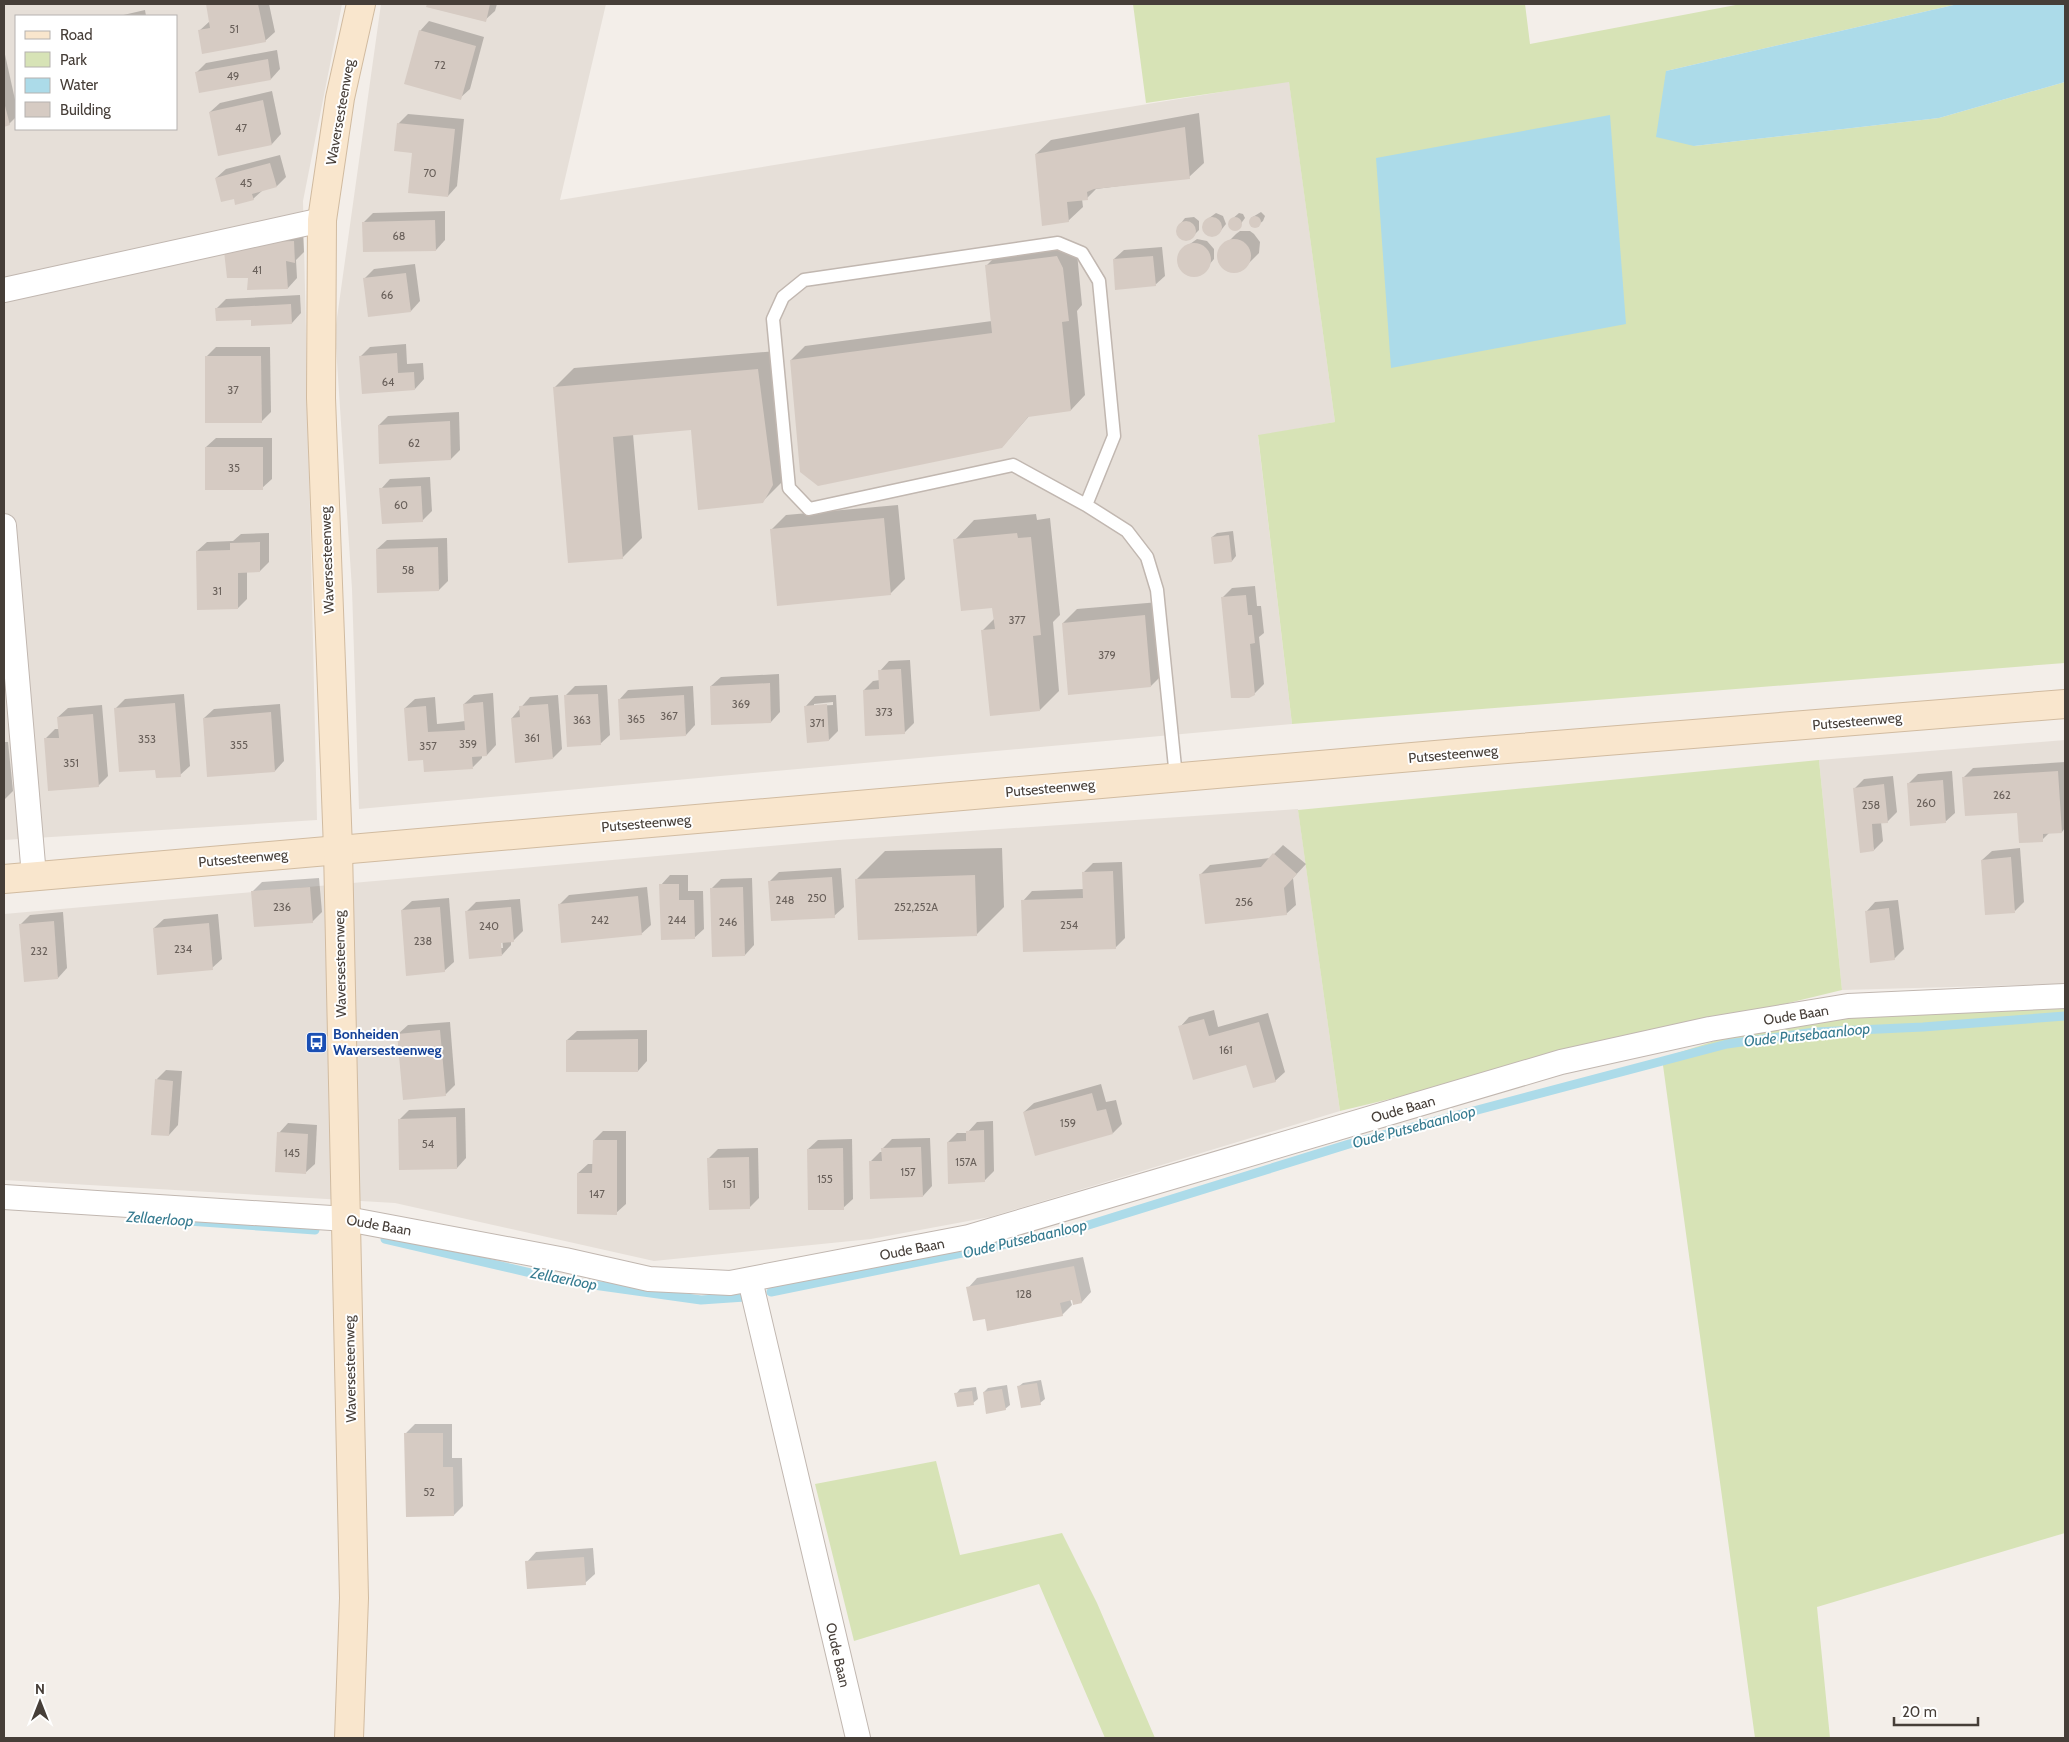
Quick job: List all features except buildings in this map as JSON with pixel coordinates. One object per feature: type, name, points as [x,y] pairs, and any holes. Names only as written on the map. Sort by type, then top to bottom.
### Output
[{"type":"main road","name":"Waversesteenweg","points":[[349,1738],[354,1598],[338,849],[321,398],[322,220],[340,98],[361,4]]},
{"type":"main road","name":"Putsesteenweg","points":[[4,879],[338,849],[2065,704]]},
{"type":"street","points":[[4,290],[322,220]]},
{"type":"street","points":[[4,526],[34,876]]},
{"type":"street","name":"Oude Baan","points":[[4,1197],[346,1219],[565,1260],[649,1279],[730,1283],[969,1238],[1561,1062],[1710,1029],[1848,1006],[2065,996]]},
{"type":"street","name":"Oude Baan","points":[[750,1280],[858,1738]]},
{"type":"lane","points":[[1086,504],[1114,436],[1099,281],[1082,253],[1058,243],[804,280],[783,298],[773,319],[789,488],[809,509],[1013,465],[1086,504],[1127,531],[1147,556],[1157,590],[1176,778]]},
{"type":"shaded area","points":[[4,4],[342,4],[303,201],[317,820],[4,840]]},
{"type":"shaded area","points":[[381,4],[606,4],[560,200],[1289,81],[1335,422],[1258,436],[1292,724],[359,809],[352,589],[335,332]]},
{"type":"shaded area","points":[[2065,740],[2065,984],[1842,990],[1819,760]]},
{"type":"shaded area","points":[[1298,809],[1340,1111],[990,1217],[871,1239],[654,1261],[395,1203],[4,1180],[4,914],[838,840]]},
{"type":"green space","points":[[1133,4],[1525,4],[1530,44],[1741,4],[1958,4],[1666,71],[1694,146],[1939,118],[2065,82],[2065,663],[1292,724],[1258,435],[1335,422],[1289,82],[1146,103]]},
{"type":"green space","points":[[1819,760],[1842,990],[1340,1111],[1298,810]]},
{"type":"green space","points":[[2065,1009],[2065,1533],[1817,1607],[1830,1738],[1755,1738],[1662,1058],[1727,1037],[1821,1019],[1983,1010]]},
{"type":"green space","points":[[936,1461],[960,1555],[1062,1533],[1097,1603],[1155,1738],[1105,1738],[1039,1584],[854,1641],[815,1484]]},
{"type":"water","points":[[1958,4],[2065,4],[2065,82],[1939,118],[1694,146],[1656,137],[1666,71]]},
{"type":"water","points":[[1610,115],[1626,324],[1391,368],[1376,158]]},
{"type":"waterway","name":"Oude Putsebaanloop","points":[[771,1292],[1066,1232],[1349,1144],[1727,1044],[1815,1032],[1923,1027],[2065,1016]]},
{"type":"waterway","name":"Zellaerloop","points":[[131,1217],[315,1230]]},
{"type":"waterway","name":"Zellaerloop","points":[[385,1239],[565,1281],[701,1300],[745,1297]]},
{"type":"place","name":"Bonheiden Waversesteenweg","points":[[317,1042]]}]
